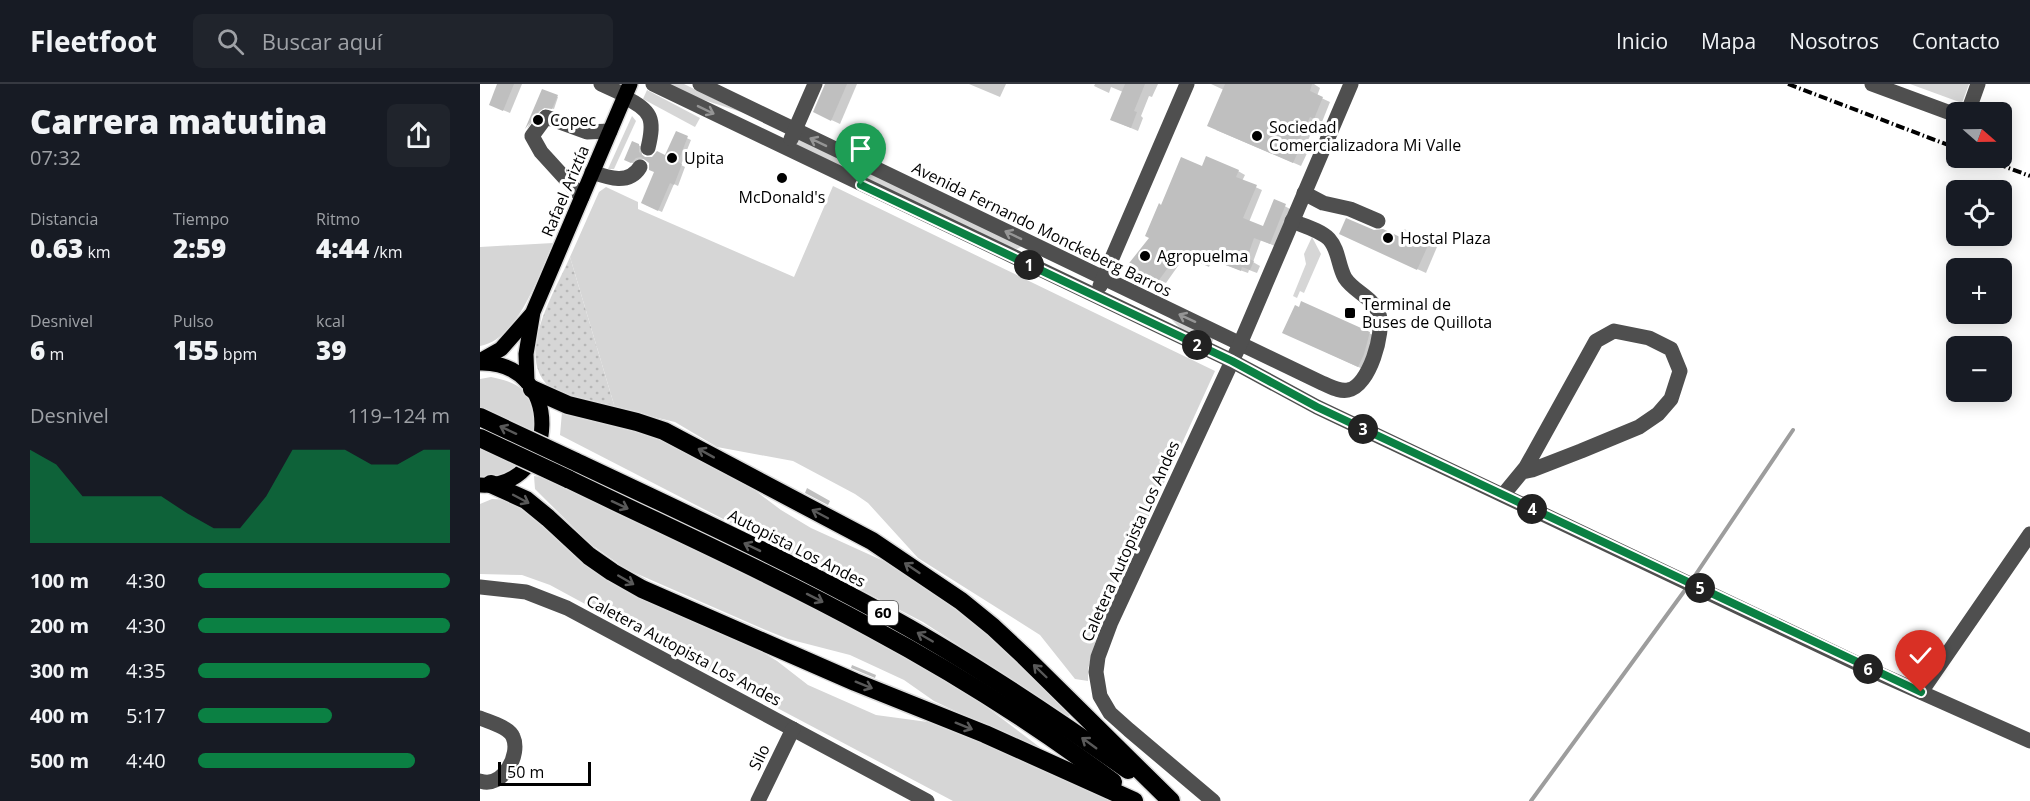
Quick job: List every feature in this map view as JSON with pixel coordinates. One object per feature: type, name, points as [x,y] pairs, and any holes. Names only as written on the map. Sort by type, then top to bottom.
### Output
[{"type":"highway","points":[[530,385],[568,405],[664,431],[872,541],[961,601],[993,627],[1171,801]]},
{"type":"highway","name":"Autopista Los Andes","points":[[480,417],[833,586],[905,626],[1052,717],[1171,801]]},
{"type":"highway","name":"60","points":[[480,438],[749,566],[881,633],[1059,743],[1139,801]]},
{"type":"highway","points":[[484,486],[526,501],[536,507],[589,556],[642,589],[855,682],[995,739],[1134,801]]},
{"type":"main road","name":"Rafael Ariztía","points":[[530,385],[526,354],[533,312],[626,92]]},
{"type":"main road","name":"Rafael Ariztía","points":[[480,362],[501,349],[513,338],[533,312]]},
{"type":"main road","name":"Rafael Ariztía","points":[[480,362],[504,366],[518,374],[530,385],[542,408],[543,422],[538,448],[523,470],[511,478],[484,486]]},
{"type":"street","points":[[602,84],[626,92],[646,109],[652,125],[648,148]]},
{"type":"street","points":[[653,84],[1232,361],[1317,407],[1921,692],[2030,741]]},
{"type":"street","name":"Avenida Fernando Monckeberg Barros","points":[[700,84],[1240,344],[1335,388],[1350,390],[1361,382],[1372,360],[1380,338],[1380,316],[1374,306],[1351,286],[1344,276],[1330,240],[1292,221]]},
{"type":"street","points":[[783,148],[795,131],[815,84]]},
{"type":"street","points":[[1095,297],[1187,84]]},
{"type":"street","name":"Caletera Autopista Los Andes","points":[[1213,801],[1110,712],[1100,696],[1096,672],[1098,657],[1111,622],[1240,344],[1351,84]]},
{"type":"street","points":[[1872,84],[1946,111]]},
{"type":"street","points":[[1972,102],[1978,84]]},
{"type":"street","points":[[582,197],[541,152],[532,136],[546,117],[586,132],[610,131]]},
{"type":"street","points":[[592,172],[627,179],[636,174],[640,167]]},
{"type":"street","points":[[1304,193],[1323,203],[1350,208],[1378,221]]},
{"type":"street","points":[[1503,495],[1522,472],[1596,341],[1614,331],[1649,338],[1671,349],[1680,371],[1671,399],[1658,414],[1639,427],[1522,472]]},
{"type":"street","points":[[1921,692],[2030,534]]},
{"type":"street","name":"Caletera Autopista Los Andes","points":[[480,587],[526,592],[567,608],[927,801]]},
{"type":"street","points":[[480,718],[508,731],[513,737],[514,746],[509,766],[500,780],[491,783],[480,781]]},
{"type":"street","name":"Silo","points":[[758,801],[793,729]]},
{"type":"shaded area","points":[[667,84],[684,84],[741,112],[701,99]]},
{"type":"shaded area","points":[[1910,84],[1969,84],[1962,102]]},
{"type":"shaded area","points":[[647,90],[700,118],[695,127],[643,99]]},
{"type":"shaded area","points":[[632,116],[636,121],[614,169],[608,169]]},
{"type":"shaded area","points":[[797,138],[1022,246],[1017,249],[1005,247],[794,146]]},
{"type":"shaded area","points":[[833,186],[1215,371],[1101,621],[1088,669],[1088,681],[1075,679],[1040,635],[918,558],[868,503],[855,494],[793,461],[717,447],[675,422],[615,408],[570,257],[599,192],[606,187],[638,202],[638,209],[794,277]]},
{"type":"shaded area","points":[[1312,237],[1321,254],[1304,293],[1300,291],[1297,298],[1293,296],[1306,264],[1304,254]]},
{"type":"shaded area","points":[[553,243],[534,288],[516,319],[493,341],[480,346],[480,247]]},
{"type":"shaded area","points":[[570,257],[615,408],[577,401],[556,392],[543,379],[537,363],[536,346],[540,327],[546,308]]},
{"type":"shaded area","points":[[1169,317],[1214,338],[1212,343],[1182,330]]},
{"type":"shaded area","points":[[491,377],[514,384],[528,396],[535,412],[540,435],[512,476],[480,480],[480,379]]},
{"type":"shaded area","points":[[562,412],[621,423],[675,441],[728,470],[781,510],[811,528],[888,563],[941,598],[1009,652],[1072,711],[1068,717],[923,622],[560,435]]},
{"type":"shaded area","points":[[534,476],[548,478],[755,577],[872,637],[951,680],[1042,749],[1022,743],[934,701],[904,680],[850,655],[788,639],[626,569],[589,543],[535,489]]},
{"type":"shaded area","points":[[492,499],[509,500],[523,506],[542,521],[569,551],[622,588],[736,636],[777,661],[808,685],[876,715],[950,725],[1117,801],[953,801],[550,585],[522,575],[480,574],[480,504]]},
{"type":"building","points":[[497,84],[514,84],[503,111],[489,105]]},
{"type":"building","points":[[825,84],[847,84],[831,121],[813,112]]},
{"type":"building","points":[[1125,84],[1145,84],[1134,111],[1137,112],[1131,128],[1110,120]]},
{"type":"building","points":[[1225,84],[1312,84],[1310,91],[1323,97],[1314,119],[1310,117],[1298,142],[1302,143],[1293,163],[1207,126]]},
{"type":"building","points":[[542,89],[558,95],[552,109],[544,108],[539,111],[525,129]]},
{"type":"building","points":[[676,131],[688,136],[678,162],[682,164],[674,185],[670,183],[658,211],[641,203],[654,172],[649,170],[649,163],[641,157],[631,163],[624,160],[632,141],[639,144],[639,152],[645,157],[652,157],[657,151],[665,155]]},
{"type":"building","points":[[1206,156],[1239,170],[1236,177],[1257,185],[1243,218],[1263,226],[1274,199],[1286,204],[1270,244],[1254,238],[1247,258],[1254,261],[1250,270],[1242,267],[1241,271],[1205,257],[1202,264],[1178,254],[1159,280],[1126,267],[1149,238],[1145,236],[1181,157],[1202,166]]},
{"type":"building","points":[[1346,218],[1374,230],[1383,229],[1400,237],[1404,229],[1430,241],[1417,270],[1339,234]]},
{"type":"building","points":[[1301,301],[1370,332],[1358,367],[1282,333],[1295,305],[1299,307]]},
{"type":"building","points":[[807,488],[830,501],[828,505],[805,493]]},
{"type":"building","points":[[852,665],[876,675],[875,678],[851,668]]},
{"type":"waterway","points":[[1692,580],[1793,430]]},
{"type":"waterway","points":[[1531,801],[1688,586]]},
{"type":"railway","points":[[1788,84],[1946,144]]},
{"type":"railway","points":[[2009,168],[2030,176]]},
{"type":"place","name":"Copec","points":[[538,120]]},
{"type":"place","name":"Sociedad Comercializadora Mi Valle","points":[[1257,136]]},
{"type":"place","name":"Upita","points":[[672,158]]},
{"type":"place","name":"McDonald's","points":[[782,178]]},
{"type":"place","name":"Hostal Plaza","points":[[1388,238]]},
{"type":"place","name":"Agropuelma","points":[[1145,256]]},
{"type":"place","name":"Terminal de Buses de Quillota","points":[[1350,313]]},
{"type":"route","points":[[861,185],[1232,361],[1317,407],[1513,501],[1921,692]]}]
